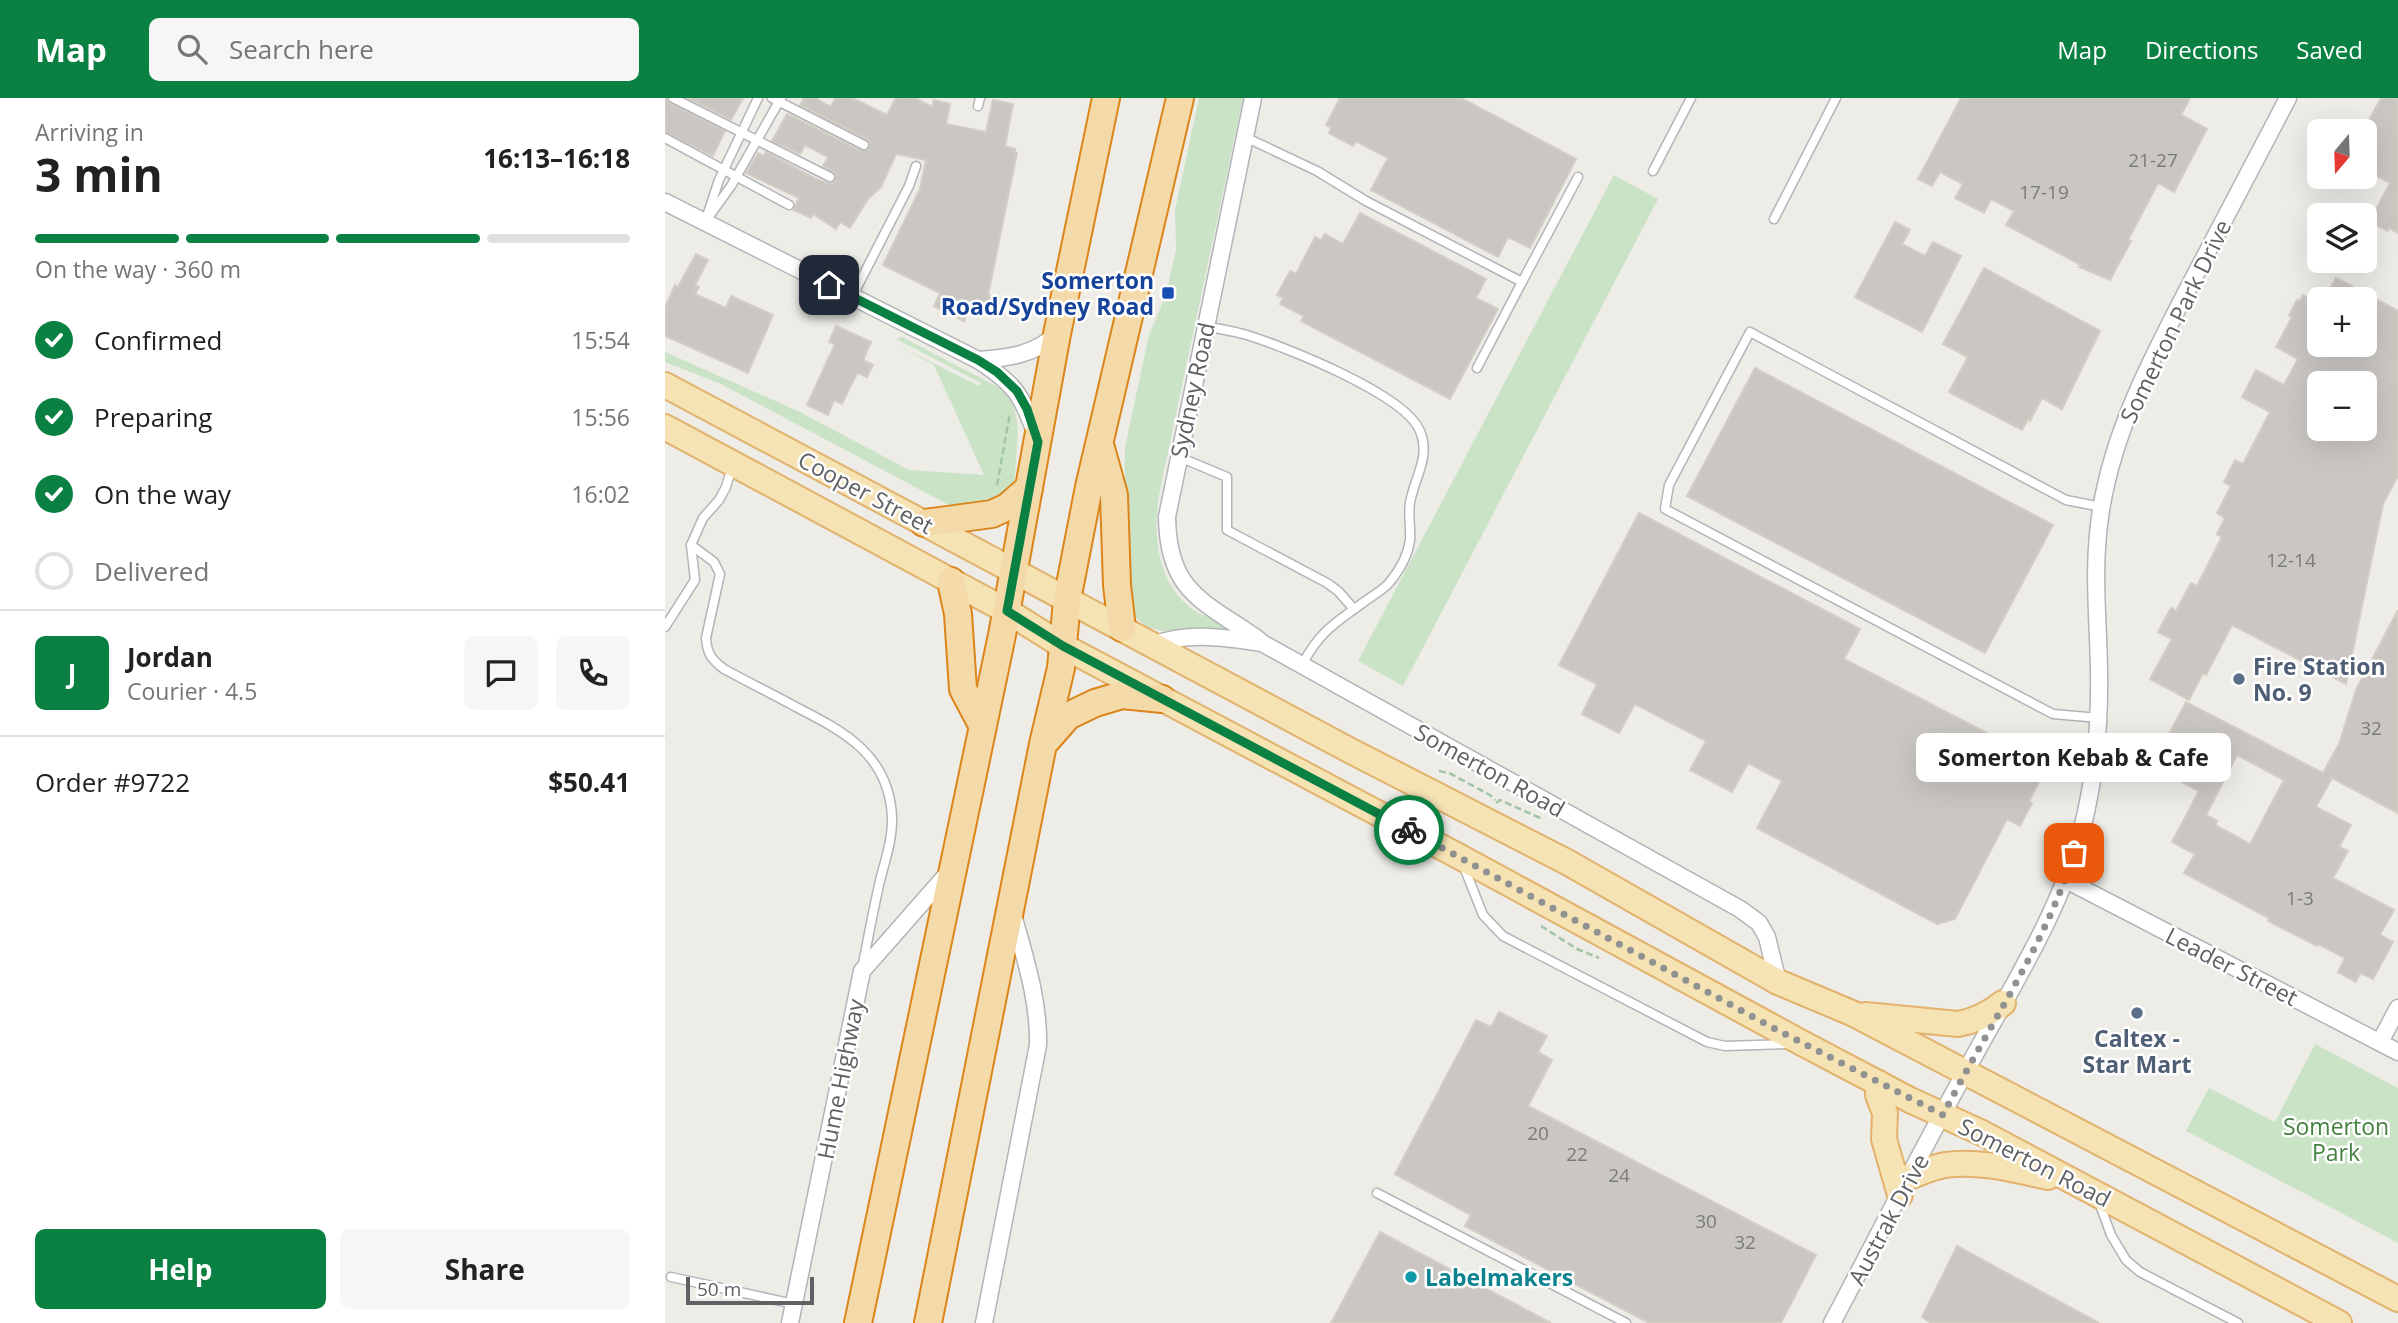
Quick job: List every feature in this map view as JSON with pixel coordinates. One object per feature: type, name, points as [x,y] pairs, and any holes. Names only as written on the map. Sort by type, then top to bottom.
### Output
[{"type":"highway","points":[[928,1323],[1061,668],[1067,600],[1099,443],[1158,201],[1180,98]]},
{"type":"highway","points":[[858,1323],[1007,611],[1012,571],[1104,100]]},
{"type":"highway","points":[[1099,443],[1114,495],[1117,585],[1122,628]]},
{"type":"highway","points":[[924,523],[992,514],[1007,507],[1029,488]]},
{"type":"highway","points":[[951,581],[959,627],[963,689],[982,724]]},
{"type":"highway","points":[[1044,744],[1068,716],[1095,703],[1122,695],[1162,699]]},
{"type":"main road","name":"Cooper Street","points":[[669,396],[924,523],[1067,600]]},
{"type":"main road","name":"Cooper Street","points":[[665,427],[1007,611],[1063,646]]},
{"type":"main road","name":"Somerton Road","points":[[1067,600],[1567,862],[1778,982],[1854,1014],[2398,1299]]},
{"type":"main road","name":"Somerton Road","points":[[1063,646],[1802,1043],[1982,1133],[2339,1323]]},
{"type":"main road","points":[[1854,1014],[1958,1024],[1987,1015],[2003,1003]]},
{"type":"main road","points":[[1878,1083],[1878,1095],[1885,1113],[1884,1139],[1905,1186],[1943,1166],[1965,1164],[2010,1169],[2087,1188]]},
{"type":"street","name":"Sydney Road","points":[[1253,98],[1178,456],[1167,527],[1171,559],[1188,589],[1203,604],[1262,643]]},
{"type":"street","name":"Somerton Park Drive","points":[[1965,1072],[2039,937],[2066,880],[2082,827],[2099,718],[2096,544],[2111,458],[2155,352],[2288,98]]},
{"type":"street","points":[[665,202],[997,372],[1017,391],[1027,409],[1038,442]]},
{"type":"street","points":[[978,360],[1017,357],[1048,343],[1057,334]]},
{"type":"street","name":"Somerton Road","points":[[1153,645],[1180,636],[1224,637],[1262,643],[1740,909],[1759,923],[1767,937],[1778,982]]},
{"type":"street","name":"Hume Highway","points":[[790,1323],[862,971],[955,867]]},
{"type":"street","name":"Leader Street","points":[[2066,880],[2398,1052]]},
{"type":"street","points":[[984,1323],[1038,1045],[1039,1024],[1035,995],[1012,909]]},
{"type":"street","points":[[2380,1042],[2398,1008]]},
{"type":"street","name":"Austrak Drive","points":[[1832,1323],[1965,1072]]},
{"type":"lane","points":[[673,98],[830,177]]},
{"type":"lane","points":[[705,222],[723,171],[758,98]]},
{"type":"lane","points":[[1653,171],[1691,98]]},
{"type":"lane","points":[[1774,219],[1836,98]]},
{"type":"lane","points":[[705,222],[736,178],[777,99],[864,145]]},
{"type":"lane","points":[[1245,137],[1317,171],[1366,201],[1522,282]]},
{"type":"lane","points":[[665,138],[789,205]]},
{"type":"lane","points":[[852,296],[916,166]]},
{"type":"lane","points":[[1477,368],[1578,177]]},
{"type":"lane","points":[[1205,327],[1245,335],[1325,366],[1395,402],[1420,430],[1425,448],[1423,464],[1410,505],[1410,539],[1407,553],[1388,585],[1318,638],[1302,665]]},
{"type":"lane","points":[[2099,718],[2053,714],[1665,509],[1669,485],[1750,332],[2066,500],[2101,507]]},
{"type":"lane","points":[[1178,456],[1227,477],[1227,530],[1327,583],[1338,591],[1354,610]]},
{"type":"lane","points":[[665,627],[695,580],[691,545],[703,518],[719,500],[726,487],[733,464]]},
{"type":"lane","points":[[691,545],[714,562],[720,574],[706,638],[712,660],[841,731],[859,745],[883,778],[890,798],[890,842],[862,971]]},
{"type":"lane","points":[[1460,857],[1483,915],[1493,928],[1514,942],[1707,1042],[1725,1046],[1802,1043]]},
{"type":"lane","points":[[2087,1188],[2126,1260],[2140,1272],[2238,1323]]},
{"type":"lane","points":[[1377,1193],[1626,1323]]},
{"type":"lane","points":[[671,1277],[794,1304]]},
{"type":"path","points":[[997,486],[1010,412]]},
{"type":"green space","points":[[1199,98],[1243,98],[1161,485],[1157,536],[1164,570],[1181,599],[1195,611],[1218,620],[1234,631],[1162,631],[1147,627],[1132,614],[1124,562],[1125,447],[1149,335],[1166,295],[1176,249],[1175,210]]},
{"type":"green space","points":[[1614,175],[1658,199],[1403,686],[1358,661]]},
{"type":"green space","points":[[902,337],[998,387],[1011,402],[1017,419],[1018,438],[1014,481],[1007,501],[955,506],[947,504],[721,384],[665,362],[665,352],[800,412],[909,470],[984,475],[934,365],[891,342],[979,386],[981,383],[896,339]]},
{"type":"green space","name":"Somerton Park","points":[[2315,1044],[2398,1088],[2398,1243],[2186,1131],[2209,1088],[2275,1122]]},
{"type":"building","points":[[665,98],[670,104],[725,131],[713,156],[665,132]]},
{"type":"building","points":[[688,98],[743,98],[731,120]]},
{"type":"building","points":[[804,98],[815,98],[831,107],[835,98],[852,98],[887,115],[896,98],[915,98],[932,107],[934,100],[950,104],[946,124],[986,132],[993,100],[1013,104],[1005,146],[1015,149],[1017,153],[988,295],[991,296],[982,315],[968,311],[964,321],[934,306],[940,293],[883,265],[920,189],[926,160],[896,154],[881,187],[868,199],[850,228],[840,222],[836,229],[813,214],[811,218],[793,210],[799,198],[746,173],[758,153],[764,156],[766,152],[816,179],[830,184],[835,181],[835,173],[823,166],[828,157],[805,145],[800,154],[772,141],[787,114],[861,151],[869,149],[867,139],[800,105]]},
{"type":"building","points":[[1340,98],[1461,98],[1576,159],[1530,248],[1508,237],[1498,257],[1371,190],[1388,158],[1356,141],[1353,146],[1329,133],[1331,128],[1326,125]]},
{"type":"building","points":[[1961,98],[2190,98],[2181,115],[2207,129],[2174,192],[2158,183],[2110,280],[2079,267],[2081,265],[2006,225],[2014,211],[1991,199],[1984,213],[1955,198],[1963,184],[1940,172],[1932,186],[1918,179]]},
{"type":"building","points":[[2381,98],[2398,98],[2398,233],[2377,226],[2377,208],[2390,183],[2377,176],[2377,119],[2369,119]]},
{"type":"building","points":[[1360,213],[1486,279],[1476,298],[1498,309],[1450,399],[1301,321],[1304,316],[1280,304],[1283,298],[1277,295],[1290,271],[1296,274],[1315,237],[1321,240],[1325,234],[1343,244]]},
{"type":"building","points":[[1895,222],[1910,230],[1902,244],[1925,256],[1933,242],[1961,256],[1922,332],[1855,297]]},
{"type":"building","points":[[696,254],[708,260],[695,285],[699,287],[695,294],[726,308],[731,296],[773,315],[748,373],[665,336],[665,308],[675,285],[678,287]]},
{"type":"building","points":[[1984,268],[2100,331],[2062,409],[2042,398],[2022,430],[1949,392],[1968,357],[1943,344]]},
{"type":"building","points":[[2336,278],[2353,287],[2331,287]]},
{"type":"building","points":[[2303,295],[2307,297],[2307,357],[2377,357],[2377,300],[2398,311],[2398,476],[2383,504],[2346,684],[2232,625],[2206,675],[2203,673],[2189,700],[2150,679],[2172,639],[2158,632],[2171,608],[2176,611],[2191,583],[2197,586],[2222,537],[2217,534],[2225,518],[2217,513],[2231,486],[2224,482],[2235,460],[2243,464],[2270,412],[2242,397],[2256,370],[2284,385],[2298,359],[2276,347],[2292,317],[2289,316],[2297,300],[2300,301]]},
{"type":"building","points":[[836,326],[871,342],[863,360],[873,365],[867,377],[857,373],[842,404],[834,400],[828,415],[807,405],[835,344],[829,342]]},
{"type":"building","points":[[1755,368],[2053,525],[1985,653],[1687,496]]},
{"type":"building","points":[[1639,513],[1860,629],[1844,659],[2045,763],[2039,774],[2042,776],[2029,801],[2032,803],[2020,826],[2007,819],[1955,919],[1937,924],[1757,828],[1782,781],[1748,763],[1732,792],[1690,770],[1706,741],[1635,704],[1619,733],[1582,714],[1597,684],[1559,665]]},
{"type":"building","points":[[2398,610],[2398,813],[2332,778],[2316,807],[2351,825],[2339,847],[2348,851],[2333,878],[2394,910],[2380,935],[2393,942],[2373,979],[2360,973],[2356,982],[2338,972],[2345,958],[2268,921],[2269,918],[2184,873],[2195,854],[2172,842],[2199,791],[2152,766],[2186,702],[2323,773],[2339,744],[2356,690]],"holes":[[[2237,755],[2284,780],[2250,844],[2215,825],[2217,821],[2206,815]]]},
{"type":"building","points":[[1499,1012],[1547,1036],[1538,1052],[1552,1060],[1528,1106],[1816,1255],[1781,1323],[1649,1323],[1465,1226],[1471,1215],[1395,1174],[1476,1020],[1491,1027]]},
{"type":"building","name":"Labelmakers","points":[[1380,1232],[1551,1323],[1331,1323]]},
{"type":"building","points":[[1957,1246],[2099,1323],[1931,1323],[1922,1317]]},
{"type":"way so far","points":[[1409,830],[1781,1032],[1943,1115],[2056,904],[2074,853]]},
{"type":"place","name":"Somerton Road/Sydney Road","points":[[1168,293]]},
{"type":"place","name":"Fire Station No. 9","points":[[2239,679]]},
{"type":"place","name":"Somerton Kebab & Cafe","points":[[2074,853]]},
{"type":"place","name":"Caltex - Star Mart","points":[[2137,1013]]},
{"type":"place","name":"Labelmakers","points":[[1411,1277]]},
{"type":"route","points":[[829,285],[978,360],[1009,382],[1027,409],[1038,442],[1012,571],[1007,611],[1063,646],[1409,830]]}]
